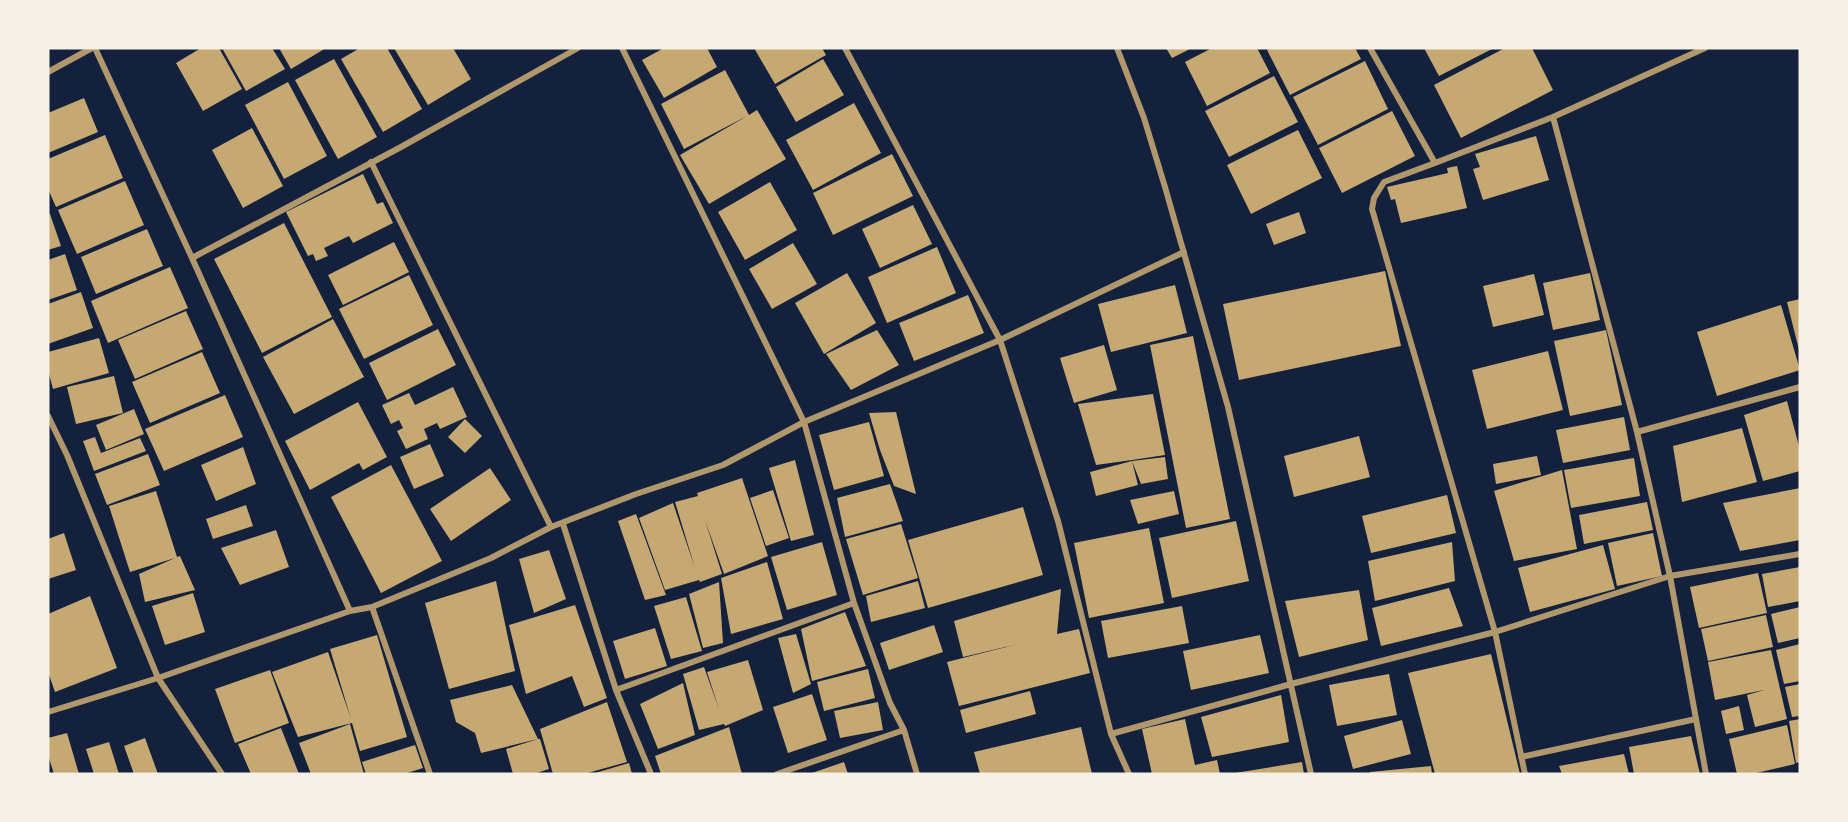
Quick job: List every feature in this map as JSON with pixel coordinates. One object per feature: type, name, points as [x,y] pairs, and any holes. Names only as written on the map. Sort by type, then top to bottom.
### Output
[{"type":"street","points":[[48,72],[94,48],[192,258],[350,611]]},
{"type":"street","points":[[192,258],[578,48]]},
{"type":"street","points":[[622,48],[804,422],[854,603],[890,703],[903,730],[917,774]]},
{"type":"street","points":[[844,48],[1000,340],[1058,521],[1111,734],[1129,774]]},
{"type":"street","points":[[1117,48],[1144,118],[1228,407],[1311,774]]},
{"type":"street","points":[[1370,48],[1435,163]]},
{"type":"street","points":[[1524,774],[1495,632],[1372,209],[1374,198],[1384,182],[1553,117],[1705,48]]},
{"type":"street","points":[[1553,117],[1637,432],[1670,576],[1706,774]]},
{"type":"street","points":[[371,162],[551,527]]},
{"type":"street","points":[[48,712],[158,678],[350,611],[372,607],[491,558],[551,527],[636,494],[723,465],[804,422],[1000,340],[1184,252]]},
{"type":"street","points":[[1637,432],[1800,387]]},
{"type":"street","points":[[48,416],[68,455],[158,678],[222,774]]},
{"type":"street","points":[[563,524],[616,690],[651,774]]},
{"type":"street","points":[[1111,734],[1291,684],[1495,632],[1670,576],[1800,554]]},
{"type":"street","points":[[616,690],[854,603]]},
{"type":"street","points":[[372,607],[430,774]]},
{"type":"street","points":[[1521,757],[1696,719]]},
{"type":"street","points":[[777,774],[903,730]]},
{"type":"building","points":[[201,48],[219,48],[242,89],[203,111],[176,63]]},
{"type":"building","points":[[222,48],[272,48],[285,69],[246,91]]},
{"type":"building","points":[[279,48],[326,48],[291,69]]},
{"type":"building","points":[[360,48],[387,48],[422,109],[383,132],[341,59]]},
{"type":"building","points":[[394,48],[453,48],[471,79],[428,105]]},
{"type":"building","points":[[664,48],[707,48],[717,67],[664,98],[642,60]]},
{"type":"building","points":[[754,48],[822,48],[826,55],[775,84]]},
{"type":"building","points":[[1166,48],[1192,48],[1172,58]]},
{"type":"building","points":[[1212,48],[1257,48],[1270,73],[1207,106],[1185,62]]},
{"type":"building","points":[[1272,48],[1355,48],[1361,59],[1290,95],[1267,50]]},
{"type":"building","points":[[1424,48],[1494,48],[1439,76]]},
{"type":"building","points":[[1505,48],[1532,48],[1553,90],[1461,138],[1434,85]]},
{"type":"building","points":[[334,59],[377,137],[338,159],[295,80]]},
{"type":"building","points":[[823,59],[844,95],[796,122],[776,87]]},
{"type":"building","points":[[1365,61],[1388,109],[1318,145],[1293,97]]},
{"type":"building","points":[[725,70],[749,115],[757,110],[786,159],[709,204],[680,155],[747,116],[684,149],[661,104]]},
{"type":"building","points":[[1274,76],[1298,122],[1229,157],[1205,111]]},
{"type":"building","points":[[288,82],[327,156],[284,179],[245,105]]},
{"type":"building","points":[[84,98],[98,132],[48,153],[48,113]]},
{"type":"building","points":[[854,103],[881,153],[813,190],[786,140]]},
{"type":"building","points":[[1392,111],[1415,156],[1342,193],[1319,148]]},
{"type":"building","points":[[252,128],[283,186],[243,208],[212,150]]},
{"type":"building","points":[[1298,130],[1322,178],[1251,214],[1227,165]]},
{"type":"building","points":[[105,135],[123,178],[56,207],[48,189],[48,159]]},
{"type":"building","points":[[1536,136],[1549,180],[1483,200],[1473,169],[1480,167],[1475,154]]},
{"type":"building","points":[[892,154],[913,196],[833,235],[813,193]]},
{"type":"building","points":[[1457,166],[1467,208],[1401,223],[1395,199],[1391,200],[1387,187],[1448,173],[1447,168]]},
{"type":"building","points":[[363,174],[377,204],[383,202],[393,223],[353,243],[349,236],[324,248],[328,256],[316,261],[313,254],[308,256],[286,212]]},
{"type":"building","points":[[125,181],[144,225],[77,254],[58,210]]},
{"type":"building","points":[[770,182],[797,230],[745,260],[718,212]]},
{"type":"building","points":[[913,205],[932,244],[880,268],[862,229]]},
{"type":"building","points":[[1299,212],[1306,233],[1274,245],[1266,224]]},
{"type":"building","points":[[48,214],[50,214],[61,246],[48,250]]},
{"type":"building","points":[[284,223],[332,317],[262,353],[214,259]]},
{"type":"building","points":[[147,229],[163,266],[96,294],[81,257]]},
{"type":"building","points":[[394,242],[409,272],[343,305],[328,275]]},
{"type":"building","points":[[793,243],[817,284],[772,309],[749,269]]},
{"type":"building","points":[[937,247],[956,293],[887,323],[868,277]]},
{"type":"building","points":[[65,254],[77,290],[48,300],[48,260]]},
{"type":"building","points":[[170,267],[188,308],[108,343],[91,301]]},
{"type":"building","points":[[1385,271],[1401,346],[1239,380],[1223,304]]},
{"type":"building","points":[[847,273],[876,323],[824,354],[795,303]]},
{"type":"building","points":[[1590,273],[1600,320],[1553,330],[1543,283]]},
{"type":"building","points":[[1534,274],[1544,315],[1493,327],[1483,286]]},
{"type":"building","points":[[409,275],[433,325],[364,359],[339,309]]},
{"type":"building","points":[[1175,285],[1187,333],[1111,352],[1098,304]]},
{"type":"building","points":[[81,292],[93,328],[48,344],[48,304]]},
{"type":"building","points":[[968,295],[984,333],[914,361],[899,323]]},
{"type":"building","points":[[1800,299],[1800,350],[1799,350],[1787,302]]},
{"type":"building","points":[[1781,305],[1800,370],[1717,396],[1697,332]]},
{"type":"building","points":[[186,311],[203,349],[135,379],[118,340]]},
{"type":"building","points":[[333,319],[364,377],[294,414],[263,357]]},
{"type":"building","points":[[438,329],[456,365],[387,400],[369,363]]},
{"type":"building","points":[[877,330],[899,365],[851,390],[826,354]]},
{"type":"building","points":[[1606,330],[1622,405],[1570,416],[1554,341]]},
{"type":"building","points":[[1193,336],[1230,519],[1186,528],[1150,345]]},
{"type":"building","points":[[99,338],[109,373],[53,389],[48,370],[48,352]]},
{"type":"building","points":[[1104,345],[1117,390],[1074,403],[1060,358]]},
{"type":"building","points":[[1548,351],[1563,410],[1487,429],[1472,370]]},
{"type":"building","points":[[202,352],[220,393],[150,423],[132,382]]},
{"type":"building","points":[[114,376],[123,413],[76,424],[67,387]]},
{"type":"building","points":[[453,387],[467,417],[440,429],[437,423],[424,429],[428,439],[406,449],[397,431],[403,428],[399,420],[391,424],[382,405],[409,393],[415,405]]},
{"type":"building","points":[[1153,394],[1165,455],[1096,465],[1078,404]]},
{"type":"building","points":[[225,395],[243,437],[164,471],[145,429]]},
{"type":"building","points":[[1787,401],[1800,450],[1800,471],[1763,481],[1744,415]]},
{"type":"building","points":[[358,402],[387,457],[363,470],[359,463],[310,490],[285,441]]},
{"type":"building","points":[[134,409],[144,434],[106,450],[96,425]]},
{"type":"building","points":[[896,412],[916,494],[894,486],[869,413]]},
{"type":"building","points":[[1624,417],[1630,450],[1563,463],[1556,430]]},
{"type":"building","points":[[465,419],[482,436],[465,453],[448,437]]},
{"type":"building","points":[[869,422],[884,476],[834,490],[819,435]]},
{"type":"building","points":[[1742,428],[1757,482],[1682,502],[1673,446]]},
{"type":"building","points":[[1359,436],[1370,477],[1294,497],[1284,456]]},
{"type":"building","points":[[95,437],[101,453],[140,438],[146,451],[94,471],[83,441]]},
{"type":"building","points":[[430,444],[444,476],[414,489],[400,457]]},
{"type":"building","points":[[243,447],[256,484],[216,501],[201,465]]},
{"type":"building","points":[[148,454],[160,485],[107,505],[95,474]]},
{"type":"building","points":[[1537,456],[1541,475],[1496,484],[1493,464]]},
{"type":"building","points":[[1165,457],[1168,479],[1141,484],[1132,461]]},
{"type":"building","points":[[1634,458],[1640,496],[1571,508],[1564,470]]},
{"type":"building","points":[[795,460],[814,535],[791,541],[769,468]]},
{"type":"building","points":[[1132,461],[1138,485],[1096,496],[1090,472]]},
{"type":"building","points":[[391,465],[442,561],[381,593],[331,497]]},
{"type":"building","points":[[490,468],[511,500],[451,541],[430,509]]},
{"type":"building","points":[[1562,470],[1577,549],[1514,561],[1494,491]]},
{"type":"building","points":[[742,478],[768,556],[724,574],[705,520],[722,574],[665,590],[639,518],[673,503],[695,568],[675,502],[698,496],[697,493]]},
{"type":"building","points":[[890,484],[903,521],[845,537],[837,498]]},
{"type":"building","points":[[1800,488],[1800,540],[1740,551],[1723,503]]},
{"type":"building","points":[[773,490],[789,538],[766,546],[750,498]]},
{"type":"building","points":[[156,491],[177,557],[180,556],[195,590],[145,602],[139,574],[175,558],[130,572],[109,506]]},
{"type":"building","points":[[1174,491],[1179,514],[1138,524],[1130,500]]},
{"type":"building","points":[[1447,495],[1456,533],[1371,553],[1362,516]]},
{"type":"building","points":[[1647,502],[1653,530],[1584,544],[1579,515]]},
{"type":"building","points":[[246,505],[253,526],[213,539],[206,519]]},
{"type":"building","points":[[1023,507],[1043,575],[928,608],[908,540]]},
{"type":"building","points":[[636,514],[666,595],[645,600],[618,521]]},
{"type":"building","points":[[1236,521],[1249,581],[1172,598],[1159,538]]},
{"type":"building","points":[[901,524],[918,578],[863,595],[846,539]]},
{"type":"building","points":[[1149,528],[1164,603],[1089,618],[1074,543]]},
{"type":"building","points":[[276,530],[289,567],[240,585],[221,548]]},
{"type":"building","points":[[64,533],[76,570],[48,579],[48,539]]},
{"type":"building","points":[[1653,533],[1662,576],[1617,586],[1608,543]]},
{"type":"building","points":[[822,542],[837,595],[787,610],[771,557]]},
{"type":"building","points":[[1452,542],[1455,581],[1375,601],[1368,561]]},
{"type":"building","points":[[1603,545],[1615,589],[1530,612],[1518,568]]},
{"type":"building","points":[[549,550],[566,599],[534,613],[519,559]]},
{"type":"building","points":[[767,562],[783,619],[731,634],[721,578]]},
{"type":"building","points":[[1800,567],[1800,601],[1768,607],[1762,574]]},
{"type":"building","points":[[1758,573],[1767,613],[1699,628],[1690,587]]},
{"type":"building","points":[[496,581],[515,671],[449,689],[425,603]]},
{"type":"building","points":[[918,581],[925,608],[871,622],[866,596]]},
{"type":"building","points":[[719,582],[723,643],[703,648],[689,594]]},
{"type":"building","points":[[1449,588],[1463,626],[1381,646],[1372,608]]},
{"type":"building","points":[[1061,589],[1057,634],[1079,629],[1090,673],[959,706],[947,662],[1026,642],[963,657],[954,621]]},
{"type":"building","points":[[1359,590],[1368,640],[1299,657],[1285,601]]},
{"type":"building","points":[[193,593],[205,632],[165,645],[152,606]]},
{"type":"building","points":[[90,596],[117,668],[55,692],[48,672],[48,614]]},
{"type":"building","points":[[686,597],[702,651],[671,659],[654,606]]},
{"type":"building","points":[[575,605],[607,698],[584,707],[572,676],[526,694],[509,625]]},
{"type":"building","points":[[1182,606],[1189,643],[1108,658],[1101,621]]},
{"type":"building","points":[[1800,607],[1800,638],[1778,643],[1771,614]]},
{"type":"building","points":[[845,612],[866,666],[812,681],[801,629]]},
{"type":"building","points":[[1766,615],[1773,647],[1708,661],[1701,629]]},
{"type":"building","points":[[934,625],[943,652],[889,670],[880,643]]},
{"type":"building","points":[[655,628],[667,666],[625,679],[613,641]]},
{"type":"building","points":[[796,634],[811,684],[793,693],[778,638]]},
{"type":"building","points":[[377,635],[407,737],[360,751],[352,723],[298,737],[272,672],[328,652],[351,719],[330,649]]},
{"type":"building","points":[[1260,635],[1269,673],[1191,690],[1183,651]]},
{"type":"building","points":[[1800,644],[1800,681],[1784,684],[1776,650]]},
{"type":"building","points":[[1771,650],[1787,719],[1755,727],[1747,695],[1764,690],[1715,700],[1708,662]]},
{"type":"building","points":[[1491,654],[1520,774],[1435,774],[1408,673]]},
{"type":"building","points":[[748,660],[763,710],[725,726],[724,724],[699,730],[683,674],[704,667],[719,709],[707,672]]},
{"type":"building","points":[[868,669],[875,698],[824,711],[817,682]]},
{"type":"building","points":[[270,670],[289,723],[235,743],[215,689]]},
{"type":"building","points":[[1389,674],[1397,715],[1337,726],[1329,685]]},
{"type":"building","points":[[683,683],[695,735],[658,749],[640,704]]},
{"type":"building","points":[[1800,684],[1800,716],[1792,717],[1785,687]]},
{"type":"building","points":[[512,685],[538,739],[481,753],[475,733],[456,722],[450,700]]},
{"type":"building","points":[[1030,691],[1036,714],[966,733],[960,710]]},
{"type":"building","points":[[812,694],[827,740],[788,753],[773,707]]},
{"type":"building","points":[[1281,695],[1289,742],[1212,757],[1201,717]]},
{"type":"building","points":[[607,702],[627,762],[584,774],[553,774],[540,729]]},
{"type":"building","points":[[878,702],[883,730],[840,738],[834,711]]},
{"type":"building","points":[[1739,706],[1744,730],[1726,734],[1721,711]]},
{"type":"building","points":[[1185,719],[1195,765],[1217,760],[1220,774],[1152,774],[1142,729]]},
{"type":"building","points":[[1800,719],[1800,762],[1796,763],[1789,721]]},
{"type":"building","points":[[1402,720],[1411,754],[1353,769],[1344,736]]},
{"type":"building","points":[[350,724],[364,774],[311,774],[299,743]]},
{"type":"building","points":[[1787,725],[1795,764],[1752,774],[1737,774],[1729,739]]},
{"type":"building","points":[[729,727],[742,774],[661,774],[655,756]]},
{"type":"building","points":[[1081,727],[1092,774],[980,774],[974,752]]},
{"type":"building","points":[[281,728],[299,774],[251,774],[238,744]]},
{"type":"building","points":[[67,733],[79,774],[54,774],[48,755],[48,738]]},
{"type":"building","points":[[1691,736],[1700,774],[1634,774],[1629,747]]},
{"type":"building","points":[[145,738],[158,774],[134,774],[124,746]]},
{"type":"building","points":[[540,739],[549,769],[533,774],[513,774],[506,749]]},
{"type":"building","points":[[109,742],[119,774],[94,774],[86,749]]},
{"type":"building","points":[[415,745],[423,768],[404,774],[366,774],[362,762]]},
{"type":"building","points":[[1624,754],[1629,774],[1562,774],[1559,766]]},
{"type":"building","points":[[844,762],[848,774],[809,774]]},
{"type":"building","points":[[1302,762],[1304,774],[1235,774],[1235,773]]},
{"type":"building","points":[[629,763],[632,774],[595,774],[595,773]]},
{"type":"building","points":[[1431,766],[1432,774],[1370,774],[1370,772]]}]
